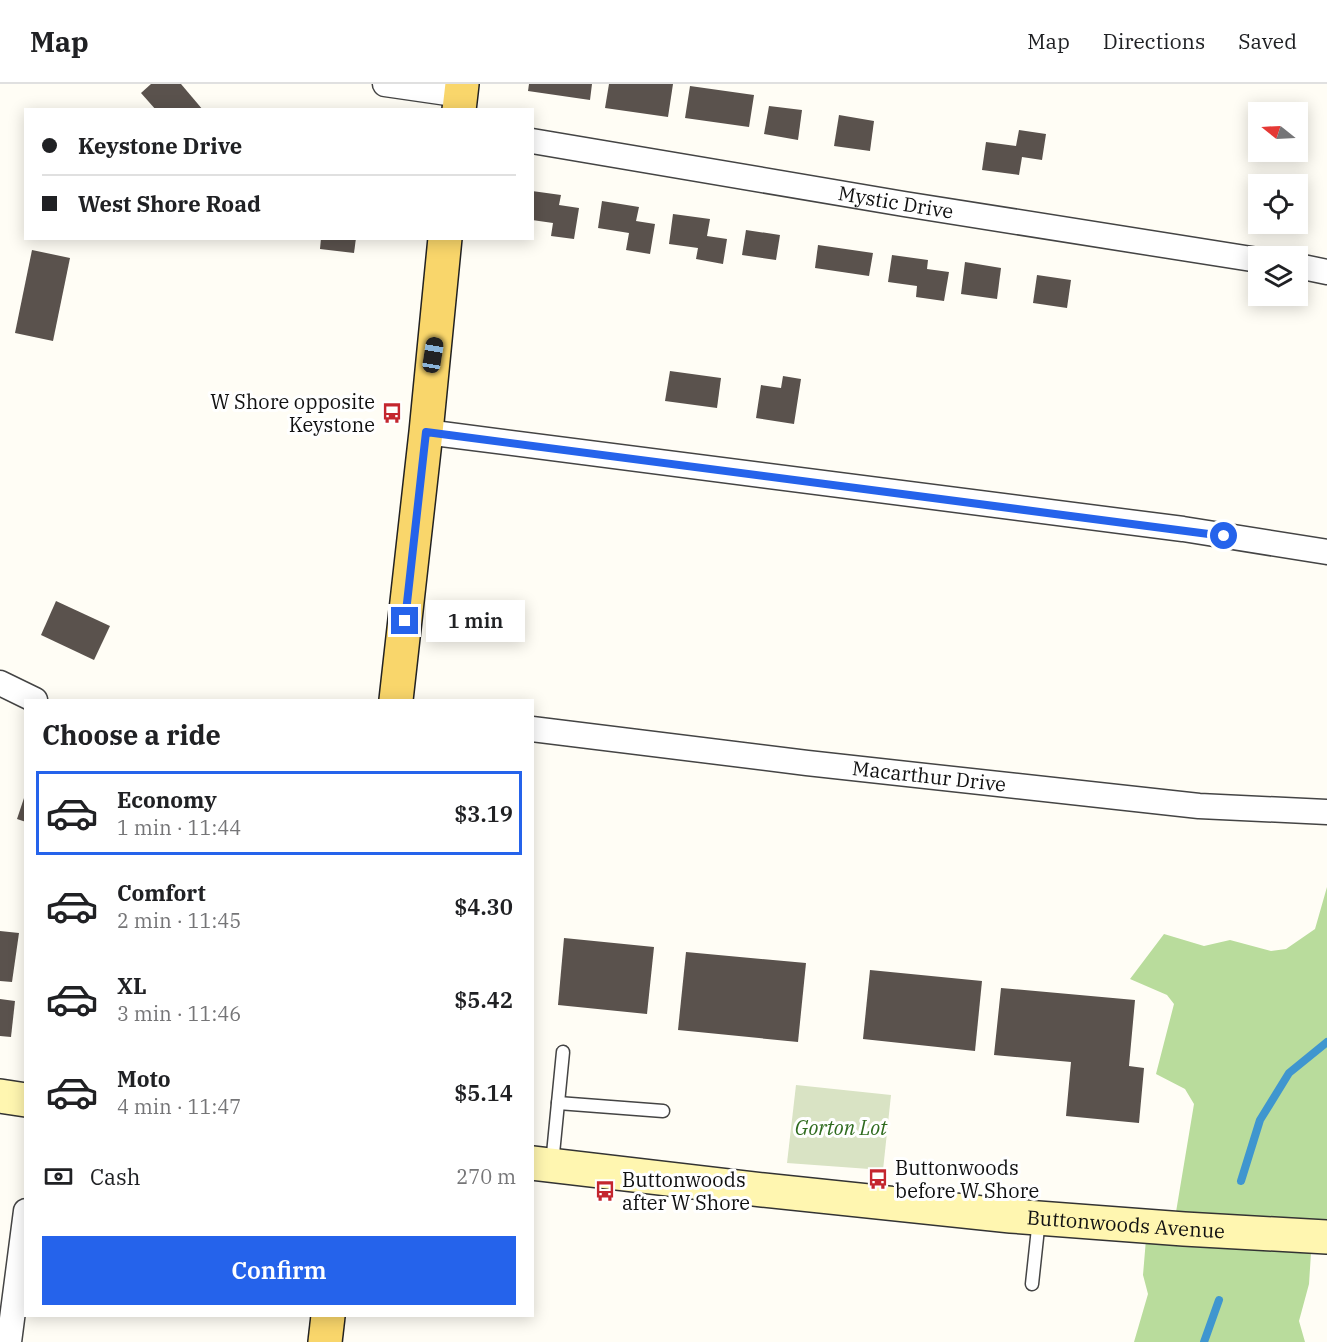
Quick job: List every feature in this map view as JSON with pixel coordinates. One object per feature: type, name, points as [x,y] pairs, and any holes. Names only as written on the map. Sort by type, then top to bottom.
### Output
[{"type":"main road","points":[[396,699],[445,240]]},
{"type":"main road","points":[[325,1342],[328,1317]]},
{"type":"street","points":[[384,84],[460,96]]},
{"type":"street","name":"Mystic Drive","points":[[534,141],[904,204],[1248,258]]},
{"type":"street","points":[[1308,268],[1327,272]]},
{"type":"street","points":[[426,432],[1183,529],[1327,552]]},
{"type":"street","points":[[0,683],[33,699]]},
{"type":"street","name":"Macarthur Drive","points":[[534,729],[807,763],[1199,806],[1327,812]]},
{"type":"street","points":[[0,1096],[24,1100]]},
{"type":"street","name":"Buttonwoods Avenue","points":[[542,1164],[763,1190],[1039,1217],[1184,1229],[1327,1237]]},
{"type":"street","points":[[9,1342],[24,1226]]},
{"type":"lane","points":[[542,1164],[558,1103],[563,1053]]},
{"type":"lane","points":[[558,1103],[663,1111]]},
{"type":"lane","points":[[1032,1284],[1039,1217]]},
{"type":"green space","points":[[1327,887],[1327,1235],[1312,1237],[1309,1284],[1299,1321],[1305,1342],[1134,1342],[1148,1294],[1143,1275],[1147,1227],[1174,1224],[1194,1104],[1185,1089],[1156,1074],[1174,1004],[1167,995],[1130,979],[1164,934],[1204,946],[1230,940],[1271,951],[1286,949],[1315,929]]},
{"type":"green space","name":"Gorton Lot","points":[[796,1085],[891,1095],[883,1170],[787,1163]]},
{"type":"building","points":[[151,84],[181,84],[201,108],[154,108],[141,93]]},
{"type":"building","points":[[529,84],[592,84],[590,100],[528,91]]},
{"type":"building","points":[[609,84],[673,84],[668,117],[605,108]]},
{"type":"building","points":[[690,86],[754,95],[749,127],[685,118]]},
{"type":"building","points":[[769,106],[802,110],[798,140],[764,134]]},
{"type":"building","points":[[839,115],[874,121],[870,151],[834,146]]},
{"type":"building","points":[[1019,130],[1046,134],[1042,160],[1022,157],[1019,175],[982,170],[986,142],[1016,146]]},
{"type":"building","points":[[534,191],[561,195],[559,205],[579,208],[574,239],[551,236],[553,223],[534,220]]},
{"type":"building","points":[[602,201],[639,207],[636,221],[655,224],[650,254],[626,250],[629,233],[598,228]]},
{"type":"building","points":[[673,214],[710,219],[707,236],[727,239],[723,264],[696,259],[698,248],[669,244]]},
{"type":"building","points":[[746,230],[780,235],[776,260],[742,255]]},
{"type":"building","points":[[321,240],[356,240],[354,253],[320,249]]},
{"type":"building","points":[[818,245],[873,253],[869,276],[815,268]]},
{"type":"building","points":[[32,250],[70,258],[53,341],[15,333]]},
{"type":"building","points":[[892,255],[928,260],[927,269],[949,272],[944,301],[916,297],[917,286],[888,282]]},
{"type":"building","points":[[965,262],[1001,268],[997,299],[961,294]]},
{"type":"building","points":[[1037,275],[1071,280],[1067,308],[1033,303]]},
{"type":"building","points":[[670,371],[721,378],[717,408],[665,401]]},
{"type":"building","points":[[783,376],[801,379],[794,424],[756,418],[761,385],[781,388]]},
{"type":"building","points":[[56,601],[110,626],[94,660],[41,635]]},
{"type":"building","points":[[24,798],[24,821],[17,819]]},
{"type":"building","points":[[0,931],[19,933],[12,982],[0,981]]},
{"type":"building","points":[[564,938],[654,947],[647,1014],[558,1005]]},
{"type":"building","points":[[686,952],[806,963],[798,1042],[678,1030]]},
{"type":"building","points":[[870,970],[982,981],[975,1051],[863,1039]]},
{"type":"building","points":[[1001,988],[1135,1000],[1129,1066],[1144,1068],[1139,1123],[1066,1116],[1071,1062],[994,1055]]},
{"type":"building","points":[[0,999],[15,1001],[11,1037],[0,1036]]},
{"type":"waterway","points":[[1241,1181],[1260,1120],[1289,1073],[1327,1042]]},
{"type":"waterway","points":[[1204,1342],[1219,1300]]},
{"type":"place","name":"W Shore opposite Keystone","points":[[392,413]]},
{"type":"place","name":"Buttonwoods before W Shore","points":[[878,1179]]},
{"type":"place","name":"Buttonwoods after W Shore","points":[[605,1191]]},
{"type":"route","points":[[405,621],[426,432],[1224,536]]}]
